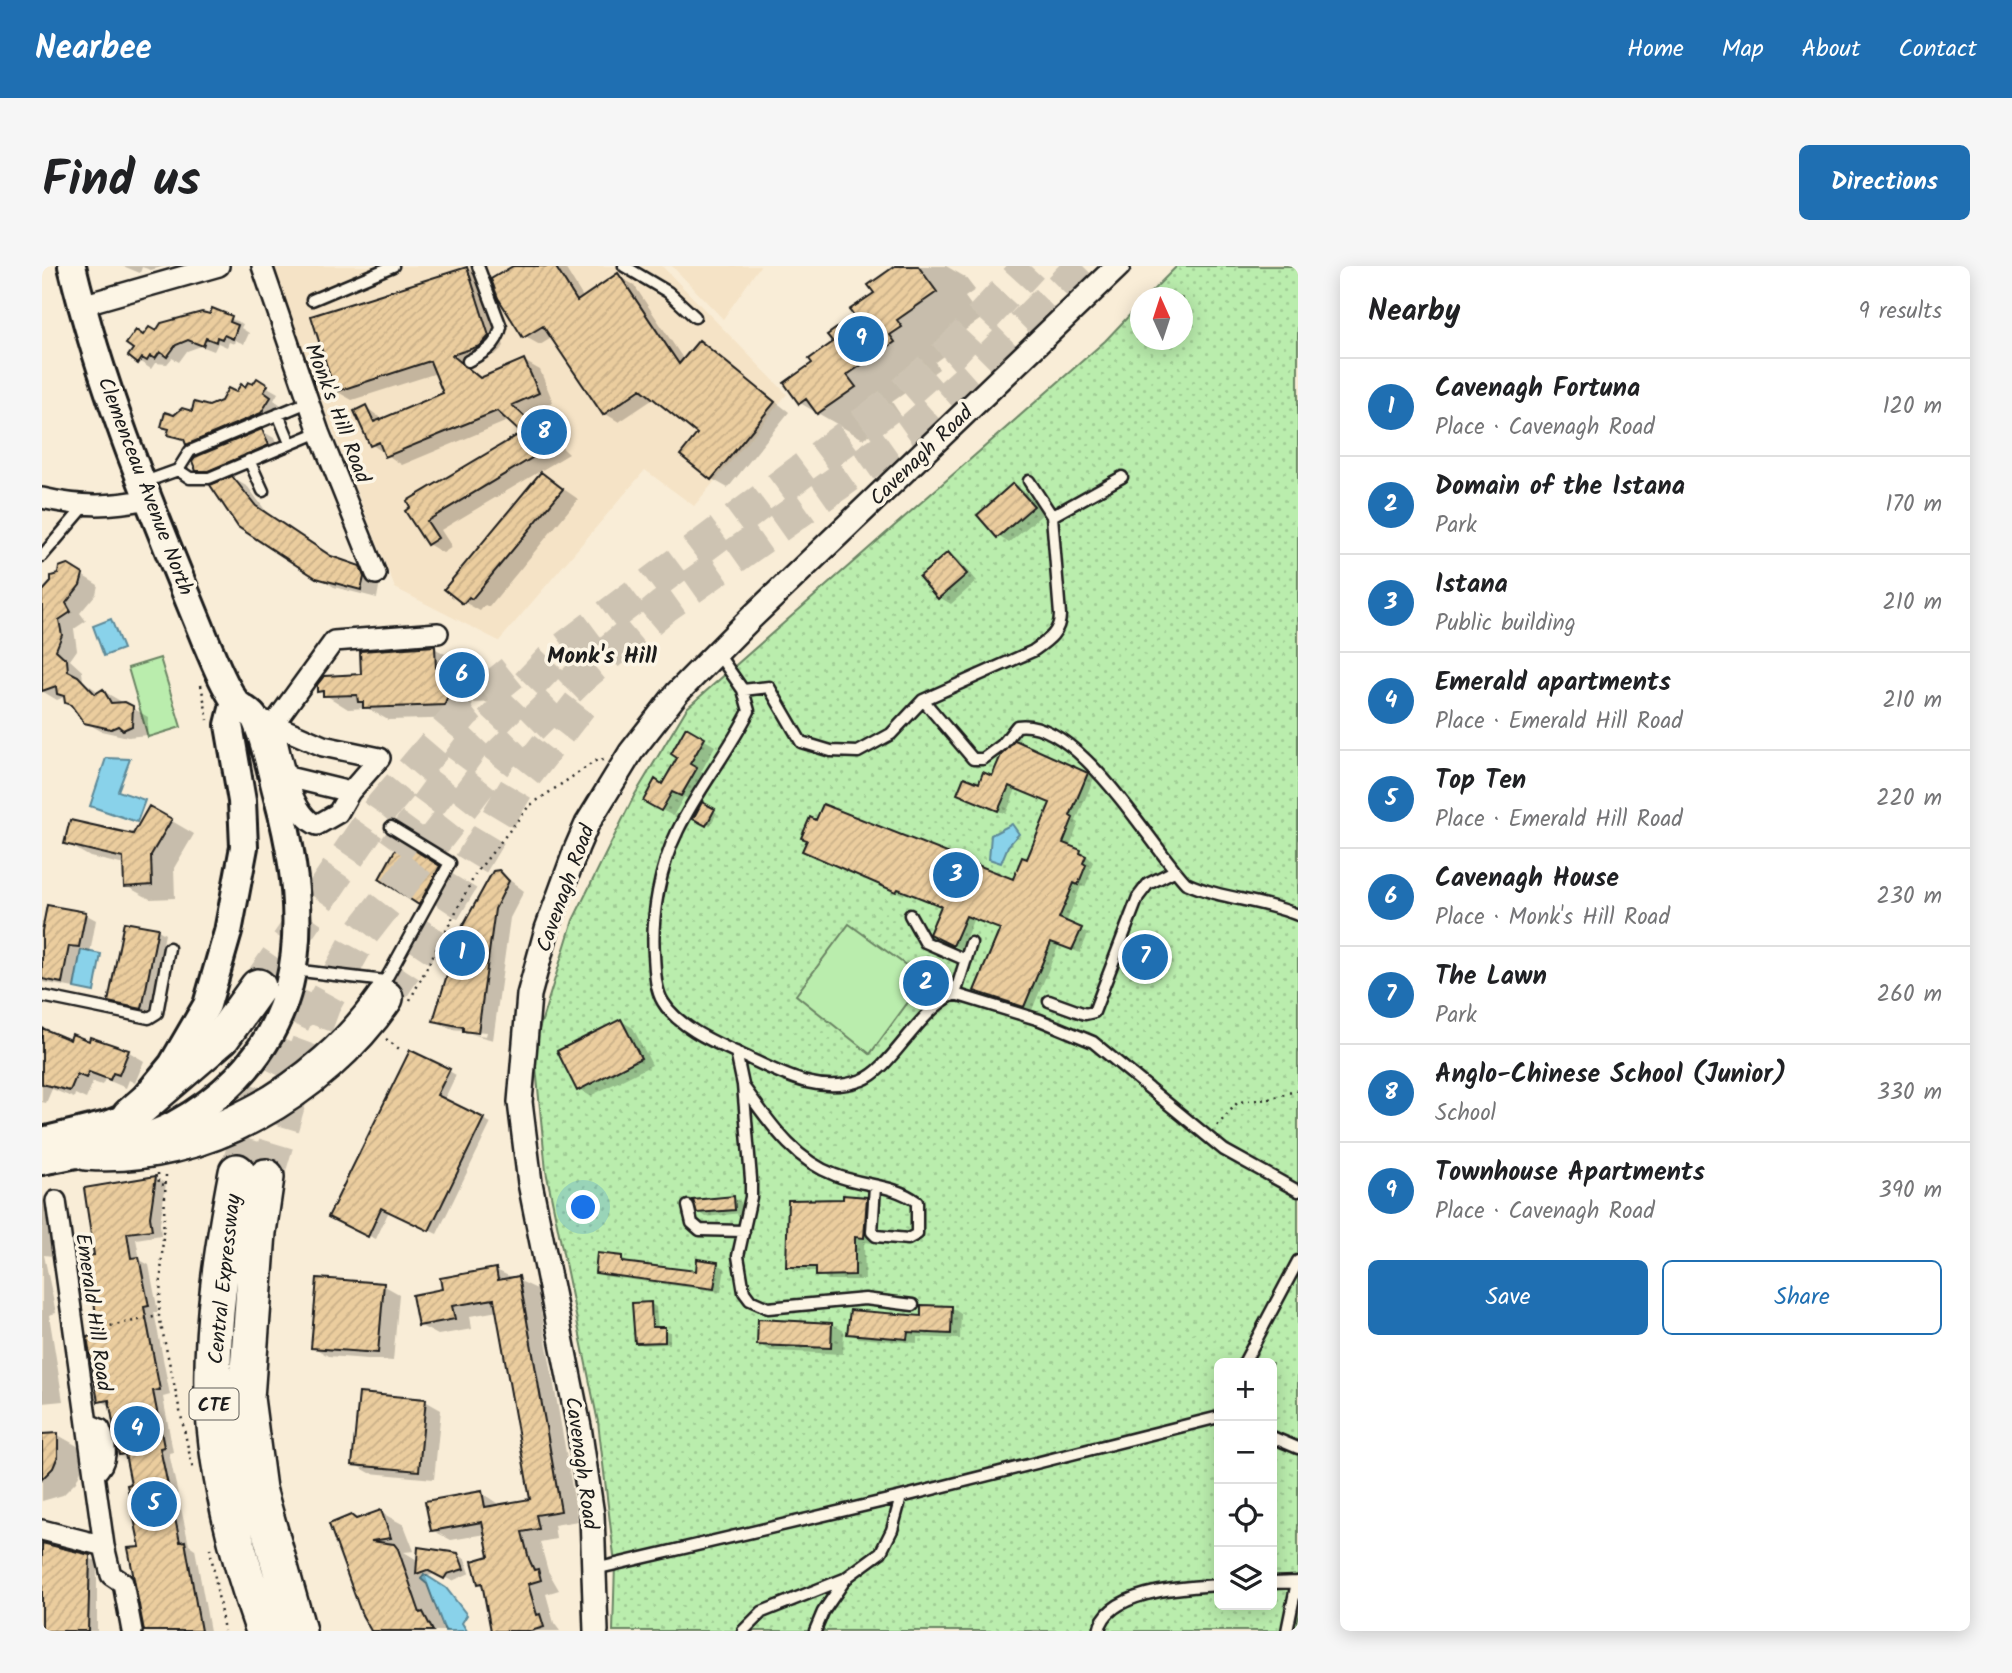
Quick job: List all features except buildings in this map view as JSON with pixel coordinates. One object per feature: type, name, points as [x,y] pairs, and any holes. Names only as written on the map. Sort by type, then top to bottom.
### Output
[{"type":"highway","points":[[130,1116],[222,1037],[258,987]]},
{"type":"highway","points":[[86,1152],[112,1154],[178,1143],[237,1121],[291,1092],[393,1012]]},
{"type":"highway","name":"Central Expressway","points":[[264,1631],[244,1576],[226,1499],[213,1397],[216,1318],[226,1228],[252,1175],[257,1245],[246,1398],[258,1489],[298,1631]]},
{"type":"main road","name":"Clemenceau Avenue North","points":[[42,1161],[86,1152],[170,1127],[193,1113],[245,1071],[272,1032],[286,1002],[293,970],[297,881],[284,822],[145,491],[82,305],[72,266]]},
{"type":"main road","name":"Clemenceau Avenue North","points":[[130,1116],[172,1065],[207,1004],[228,932],[244,847],[240,719]]},
{"type":"main road","points":[[42,1141],[107,1125],[130,1116]]},
{"type":"street","points":[[82,305],[219,266]]},
{"type":"street","name":"Monk's Hill Road","points":[[262,266],[318,432],[376,574]]},
{"type":"street","name":"Cavenagh Road","points":[[596,1631],[592,1515],[579,1427],[524,1139],[520,1090],[529,995],[547,929],[587,824],[631,752],[677,693],[1118,266]]},
{"type":"street","points":[[42,498],[84,507],[108,506],[145,491]]},
{"type":"street","points":[[240,719],[334,641],[438,634]]},
{"type":"street","points":[[240,719],[323,746],[380,758],[350,792],[338,813],[317,825],[303,817],[288,777],[240,719]]},
{"type":"street","points":[[288,777],[350,792]]},
{"type":"street","name":"Emerald Hill Road","points":[[56,1201],[104,1546],[111,1575],[123,1583],[132,1631]]},
{"type":"street","points":[[42,1530],[104,1546]]},
{"type":"lane","points":[[312,300],[393,266]]},
{"type":"lane","points":[[468,361],[487,351],[499,337],[501,327],[478,266]]},
{"type":"lane","points":[[624,266],[668,292],[695,317]]},
{"type":"lane","points":[[145,491],[178,470],[190,451],[308,401]]},
{"type":"lane","points":[[278,414],[290,443]]},
{"type":"lane","points":[[178,470],[190,478],[203,479],[318,432]]},
{"type":"lane","points":[[248,460],[263,491]]},
{"type":"lane","points":[[1052,516],[1122,477]]},
{"type":"lane","points":[[743,690],[769,687],[801,742],[831,751],[858,752],[891,734],[923,700],[1033,651],[1049,640],[1060,626],[1052,516],[1029,481]]},
{"type":"lane","points":[[42,556],[84,507]]},
{"type":"lane","points":[[717,653],[743,690],[749,711],[677,831],[666,861],[653,944],[656,981],[662,1001],[687,1025],[797,1081],[834,1087],[866,1080],[938,1002],[955,995],[1040,1020],[1093,1042],[1224,1150],[1298,1191]]},
{"type":"lane","points":[[923,700],[973,759],[983,759],[993,752],[1017,726],[1028,726],[1055,737],[1095,766],[1174,871],[1186,883],[1201,890],[1278,907],[1298,915]]},
{"type":"lane","points":[[293,970],[385,981],[450,863],[391,827]]},
{"type":"lane","points":[[1049,1001],[1085,1014],[1094,1012],[1138,897],[1148,884],[1174,871]]},
{"type":"lane","points":[[910,915],[925,942],[966,960]]},
{"type":"lane","points":[[955,995],[971,943]]},
{"type":"lane","points":[[42,996],[149,1018],[157,1013],[169,948]]},
{"type":"lane","points":[[736,1052],[743,1085],[751,1179],[738,1256],[741,1283],[750,1300],[768,1308],[865,1299],[913,1305]]},
{"type":"lane","points":[[743,1085],[777,1132],[803,1159],[834,1175],[906,1194],[917,1202],[917,1234],[908,1239],[876,1236],[872,1226],[875,1186]]},
{"type":"lane","points":[[688,1206],[692,1223],[700,1230],[744,1231]]},
{"type":"lane","points":[[1247,1358],[1298,1261]]},
{"type":"lane","points":[[595,1569],[901,1497],[1214,1416]]},
{"type":"lane","points":[[1277,1439],[1298,1448]]},
{"type":"lane","points":[[743,1631],[762,1612],[847,1577],[881,1552],[892,1530],[901,1497]]},
{"type":"lane","points":[[815,1631],[823,1612],[847,1577]]},
{"type":"lane","points":[[1277,1583],[1297,1582],[1287,1631]]},
{"type":"lane","points":[[1099,1631],[1106,1613],[1126,1600],[1214,1586]]},
{"type":"path","points":[[199,677],[240,719]]},
{"type":"path","points":[[402,1051],[384,1038],[393,1012],[476,873],[529,806],[597,760],[605,760]]},
{"type":"path","points":[[1208,1137],[1238,1102],[1269,1099],[1298,1090]]},
{"type":"path","points":[[158,1167],[159,1184],[165,1185]]},
{"type":"path","points":[[166,1175],[159,1316],[195,1477]]},
{"type":"path","points":[[73,1334],[159,1316]]},
{"type":"path","points":[[209,1544],[224,1631]]},
{"type":"shaded area","points":[[662,266],[787,394],[694,506],[645,470],[499,641],[395,588],[268,268]]},
{"type":"shaded area","points":[[672,266],[760,266],[723,319]]},
{"type":"green space","points":[[1177,266],[1298,266],[1298,1631],[613,1631],[615,1564],[598,1422],[546,1171],[534,1046],[573,920],[634,796],[687,708],[1105,341],[1130,315],[1130,350],[1193,350],[1193,287],[1156,287]]},
{"type":"green space","points":[[160,658],[181,727],[148,737],[128,668]]},
{"type":"green space","points":[[849,924],[925,979],[870,1054],[796,995]]},
{"type":"water","points":[[111,619],[123,649],[104,656],[93,626]]},
{"type":"water","points":[[106,758],[130,759],[118,791],[145,800],[137,822],[90,806]]},
{"type":"water","points":[[1012,824],[1019,834],[1008,846],[1001,863],[989,859],[991,835]]},
{"type":"water","points":[[81,950],[101,954],[94,992],[74,988]]},
{"type":"water","points":[[424,1574],[446,1588],[467,1615],[462,1623],[467,1631],[445,1631],[427,1584],[421,1579]]},
{"type":"tunnel","points":[[395,850],[475,741],[557,655],[890,405],[952,351],[1030,266]]},
{"type":"tunnel","points":[[266,1177],[293,1086],[323,1005],[362,933],[500,756],[582,675],[664,606],[911,431],[974,375],[1083,266]]},
{"type":"tunnel","points":[[258,987],[378,812],[464,711],[525,662]]},
{"type":"tunnel","points":[[385,998],[445,907],[523,777],[580,704]]},
{"type":"tunnel","points":[[237,1172],[266,1079],[307,992]]},
{"type":"place","name":"Townhouse Apartments","points":[[861,339]]},
{"type":"place","name":"Anglo-Chinese School (Junior)","points":[[544,432]]},
{"type":"place","name":"Cavenagh House","points":[[462,675]]},
{"type":"place","name":"Istana","points":[[956,875]]},
{"type":"place","name":"Cavenagh Fortuna","points":[[462,953]]},
{"type":"place","name":"The Lawn","points":[[1145,957]]},
{"type":"place","name":"Domain of the Istana","points":[[926,983]]},
{"type":"place","name":"Emerald apartments","points":[[137,1429]]},
{"type":"place","name":"Top Ten","points":[[154,1504]]},
{"type":"district","name":"Monk's Hill","points":[[602,655]]}]
